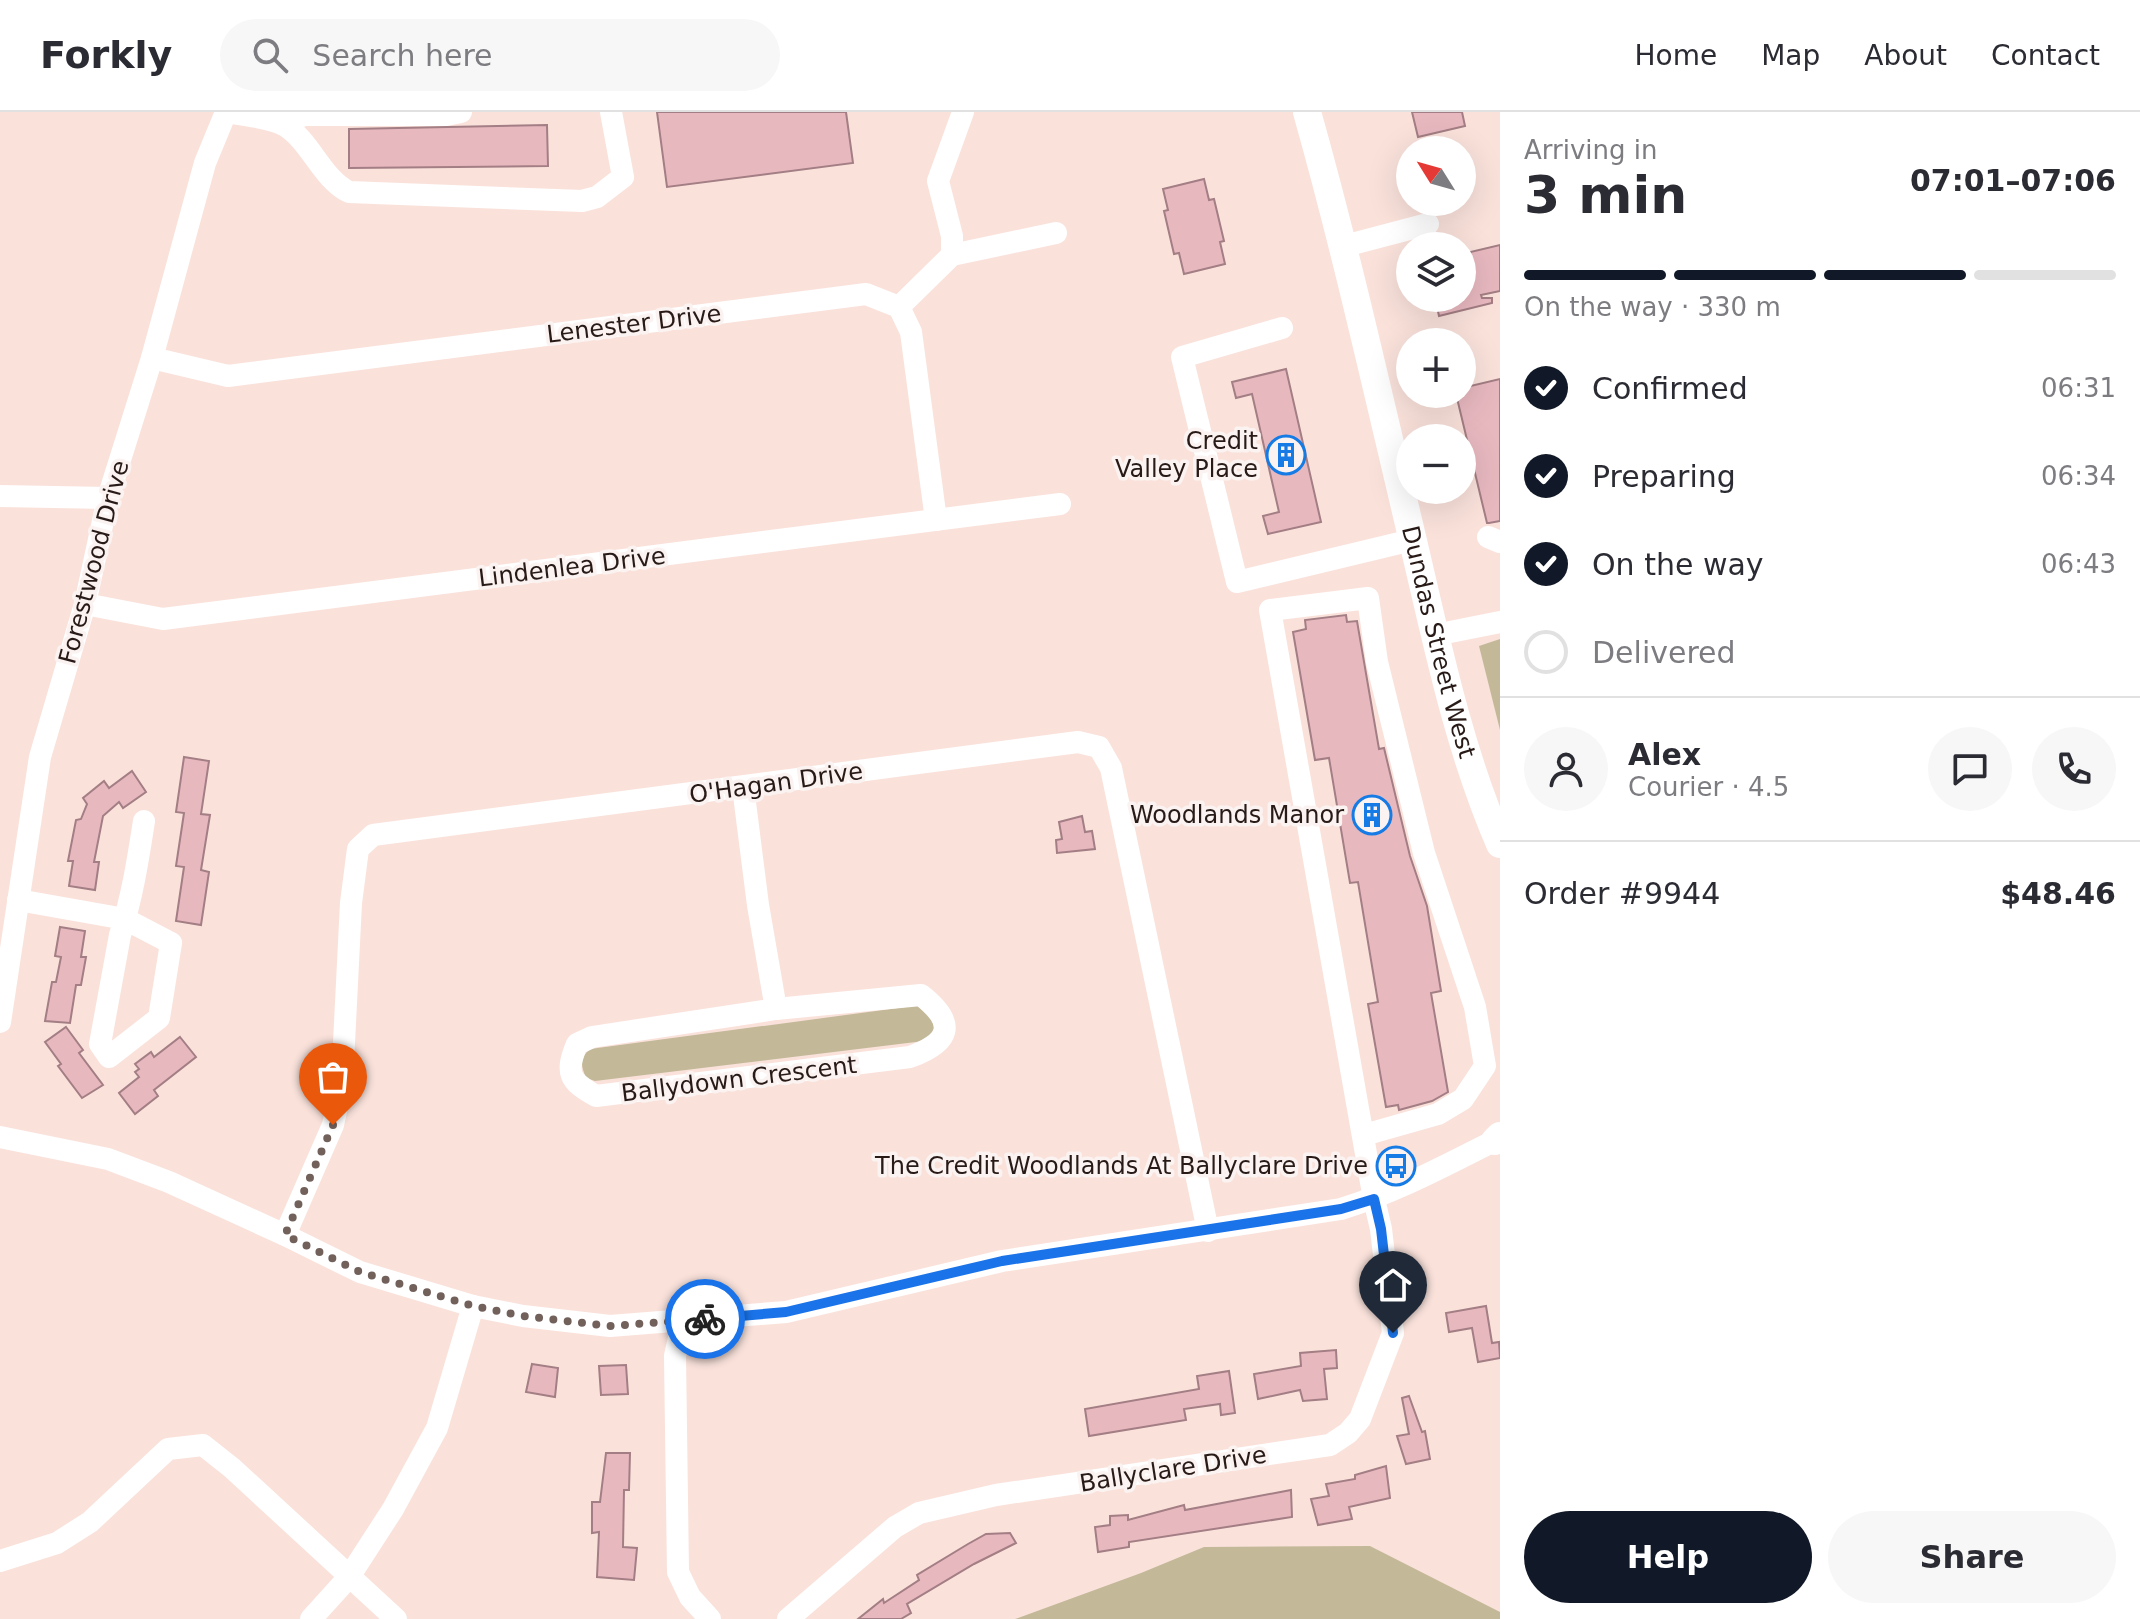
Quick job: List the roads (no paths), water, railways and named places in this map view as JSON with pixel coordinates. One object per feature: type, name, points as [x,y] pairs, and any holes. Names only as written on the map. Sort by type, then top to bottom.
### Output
[{"type":"main road","name":"Dundas Street West","points":[[1307,112],[1435,635],[1481,800],[1500,844]]},
{"type":"street","points":[[227,112],[282,124],[301,140],[338,185],[349,192],[582,201],[597,197],[623,177],[611,112]]},
{"type":"street","name":"Forestwood Drive","points":[[0,1022],[40,757],[85,604],[108,498],[152,358],[202,174],[227,112]]},
{"type":"street","points":[[282,124],[304,115],[437,115],[461,112]]},
{"type":"street","points":[[952,255],[952,236],[938,181],[963,112]]},
{"type":"street","points":[[1341,247],[1428,224]]},
{"type":"street","points":[[936,520],[911,332],[899,307],[952,255],[1056,233]]},
{"type":"street","name":"Lenester Drive","points":[[152,358],[228,376],[866,294],[899,307]]},
{"type":"street","points":[[1282,328],[1182,357],[1237,582],[1412,540]]},
{"type":"street","points":[[0,496],[108,498]]},
{"type":"street","name":"Lindenlea Drive","points":[[85,604],[163,619],[1060,504]]},
{"type":"street","name":"Ballyclare Drive","points":[[788,1619],[895,1527],[919,1513],[996,1495],[1319,1447],[1339,1440],[1360,1419],[1393,1333],[1381,1229],[1374,1199],[1270,610],[1368,598],[1377,662],[1424,853],[1475,1007],[1485,1066],[1463,1099],[1438,1114],[1364,1135]]},
{"type":"street","points":[[1435,635],[1500,622]]},
{"type":"street","name":"O'Hagan Drive","points":[[285,1235],[333,1125],[339,1097],[351,903],[358,849],[373,835],[1078,742],[1099,747],[1111,768],[1208,1231]]},
{"type":"street","points":[[743,787],[758,905],[776,1009]]},
{"type":"street","points":[[18,900],[125,919],[171,943],[159,1018],[109,1057],[100,1044],[125,919],[132,899],[144,821]]},
{"type":"street","name":"Ballydown Crescent","points":[[921,995],[939,1008],[946,1023],[943,1039],[932,1049],[910,1057],[596,1096],[581,1088],[570,1073],[570,1061],[577,1044],[592,1037],[776,1009],[921,995]]},
{"type":"street","points":[[0,1137],[108,1159],[169,1182],[360,1272],[473,1306],[523,1316],[610,1326],[786,1312],[1002,1261],[1341,1209],[1374,1199],[1440,1170],[1498,1138]]},
{"type":"street","points":[[311,1619],[349,1577],[393,1509],[437,1428],[473,1306]]},
{"type":"street","points":[[683,1320],[675,1356],[678,1572],[690,1597],[710,1619]]},
{"type":"street","points":[[0,1561],[57,1543],[90,1522],[168,1449],[203,1445],[396,1619]]},
{"type":"place","name":"Credit Valley Place","points":[[1286,455]]},
{"type":"place","name":"Woodlands Manor","points":[[1372,815]]},
{"type":"place","name":"The Credit Woodlands At Ballyclare Drive","points":[[1396,1166]]}]
